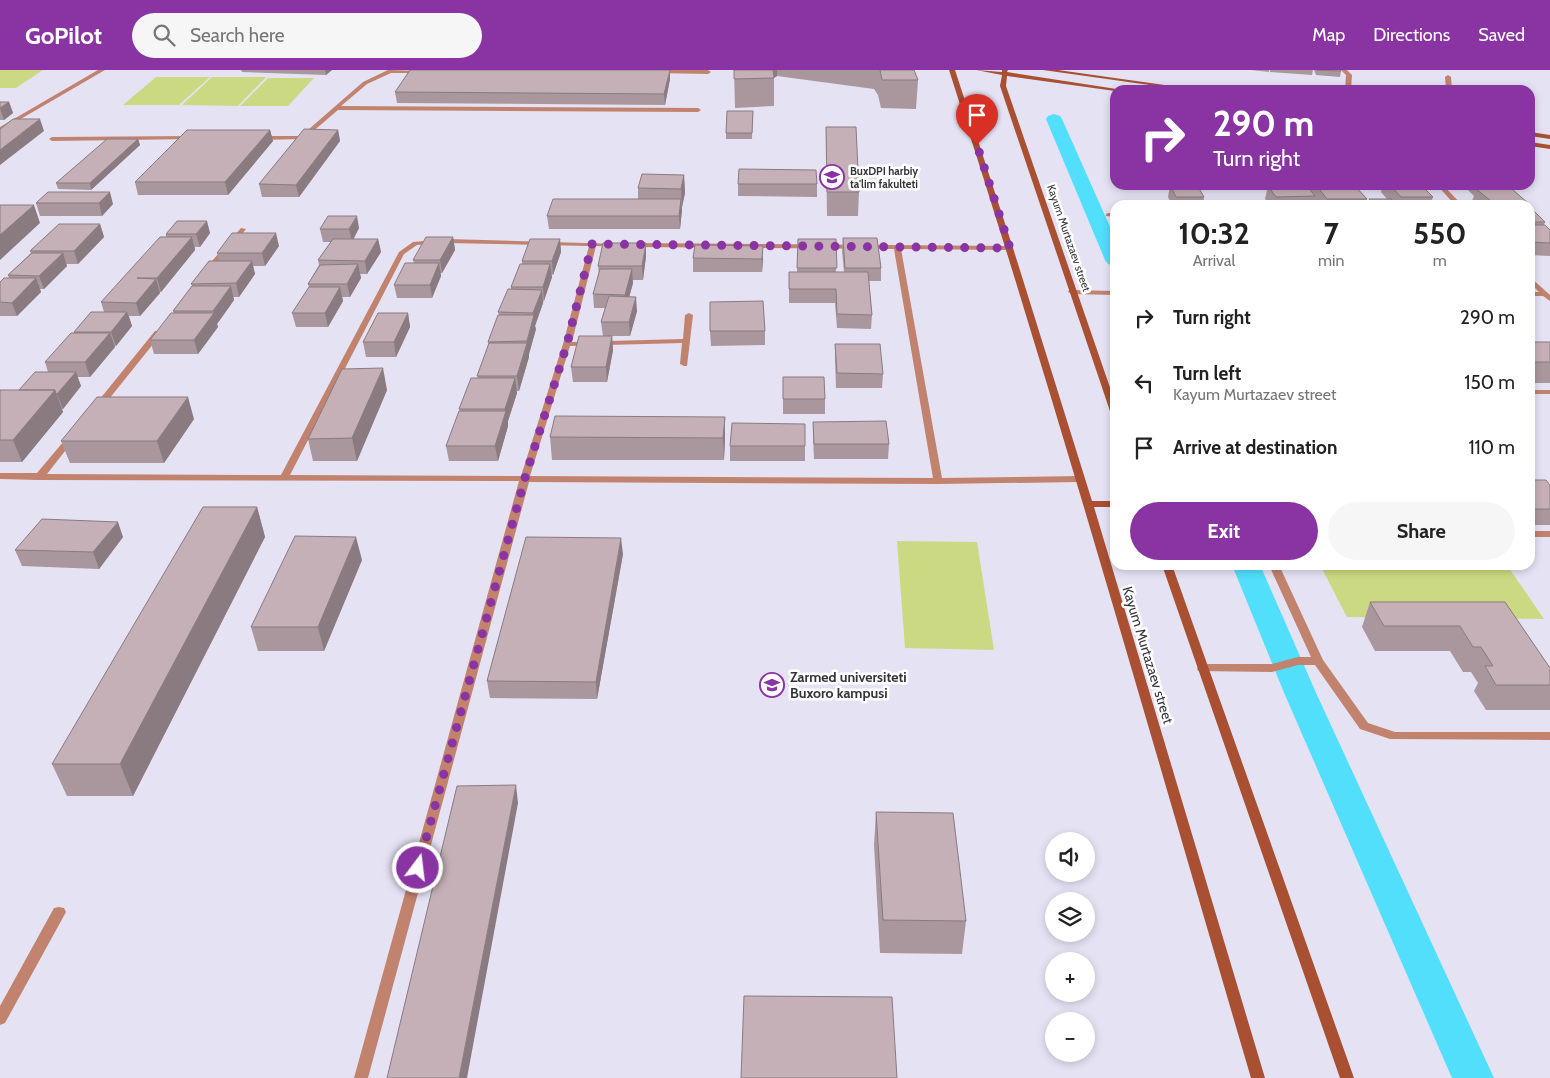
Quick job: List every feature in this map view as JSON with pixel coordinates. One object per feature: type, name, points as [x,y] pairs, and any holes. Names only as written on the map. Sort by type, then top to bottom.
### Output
[{"type":"street","points":[[0,128],[102,70]]},
{"type":"street","points":[[252,138],[302,138],[365,83],[391,70],[430,71]]},
{"type":"street","name":"Kayum Murtazaev street","points":[[952,70],[1010,248],[1088,504],[1258,1078]]},
{"type":"street","points":[[979,70],[1005,72],[1110,88]]},
{"type":"street","points":[[1046,70],[1159,85]]},
{"type":"street","points":[[1344,70],[1349,75],[1348,85]]},
{"type":"street","points":[[648,72],[708,72]]},
{"type":"street","name":"Kayum Murtazaev street","points":[[1005,72],[1003,86],[1072,292],[1110,388]]},
{"type":"street","points":[[1448,77],[1449,85]]},
{"type":"street","points":[[336,108],[698,110]]},
{"type":"street","points":[[1535,135],[1550,137]]},
{"type":"street","points":[[52,139],[202,138]]},
{"type":"street","points":[[1535,145],[1550,147]]},
{"type":"street","points":[[1445,190],[1454,200]]},
{"type":"street","points":[[200,282],[243,229]]},
{"type":"street","points":[[285,476],[401,253],[415,243],[1010,248]]},
{"type":"street","points":[[361,1078],[525,478],[567,344],[592,244]]},
{"type":"street","points":[[897,246],[938,480]]},
{"type":"street","points":[[1535,284],[1548,297]]},
{"type":"street","points":[[1072,292],[1110,293]]},
{"type":"street","points":[[1535,295],[1548,297]]},
{"type":"street","points":[[684,364],[689,315]]},
{"type":"street","points":[[89,417],[163,327]]},
{"type":"street","points":[[567,344],[685,341]]},
{"type":"street","points":[[1535,392],[1550,392]]},
{"type":"street","points":[[39,477],[76,432]]},
{"type":"street","points":[[0,476],[1080,479]]},
{"type":"street","points":[[1088,504],[1110,504]]},
{"type":"street","points":[[1535,534],[1550,534]]},
{"type":"street","points":[[1169,570],[1347,1078]]},
{"type":"street","points":[[1276,570],[1318,661],[1364,726],[1394,736],[1550,736]]},
{"type":"street","points":[[1202,668],[1272,668],[1298,661],[1318,661]]},
{"type":"street","points":[[0,1018],[59,912]]},
{"type":"green space","points":[[0,70],[43,70],[16,88],[0,88]]},
{"type":"green space","points":[[156,77],[210,77],[179,105],[123,105]]},
{"type":"green space","points":[[212,77],[266,77],[238,106],[182,105]]},
{"type":"green space","points":[[268,78],[314,78],[288,106],[240,106]]},
{"type":"green space","points":[[897,541],[977,542],[994,650],[905,648]]},
{"type":"green space","points":[[1323,570],[1510,570],[1544,619],[1347,617]]},
{"type":"building","points":[[410,70],[670,70],[664,94],[395,92]]},
{"type":"building","points":[[734,70],[773,70],[774,78],[734,79]]},
{"type":"building","points":[[880,70],[914,70],[918,80],[882,80]]},
{"type":"building","points":[[0,102],[9,102],[0,108]]},
{"type":"building","points":[[727,111],[753,111],[752,133],[726,133]]},
{"type":"building","points":[[13,119],[40,119],[0,150],[0,129]]},
{"type":"building","points":[[826,127],[856,127],[859,192],[827,192]]},
{"type":"building","points":[[304,129],[338,130],[296,185],[259,184]]},
{"type":"building","points":[[187,130],[270,130],[225,182],[135,182]]},
{"type":"building","points":[[107,139],[138,139],[90,183],[56,183]]},
{"type":"building","points":[[739,169],[816,170],[817,184],[738,184]]},
{"type":"building","points":[[642,174],[684,175],[681,189],[638,188]]},
{"type":"building","points":[[1172,190],[1200,190],[1204,197],[1176,197]]},
{"type":"building","points":[[1271,190],[1310,190],[1315,196],[1276,197]]},
{"type":"building","points":[[1320,190],[1359,190],[1367,199],[1327,199]]},
{"type":"building","points":[[1395,190],[1426,190],[1433,197],[1401,197]]},
{"type":"building","points":[[1477,190],[1513,190],[1524,200],[1490,200]]},
{"type":"building","points":[[48,192],[110,192],[99,203],[36,203]]},
{"type":"building","points":[[553,199],[681,199],[679,216],[547,216]]},
{"type":"building","points":[[1369,199],[1392,200],[1370,200]]},
{"type":"building","points":[[0,205],[34,205],[0,235]]},
{"type":"building","points":[[1535,212],[1545,222],[1535,222]]},
{"type":"building","points":[[328,216],[357,216],[349,229],[320,229]]},
{"type":"building","points":[[177,221],[207,221],[196,234],[166,234]]},
{"type":"building","points":[[59,224],[100,224],[74,251],[30,251]]},
{"type":"building","points":[[1535,225],[1545,225],[1550,230],[1550,243],[1535,242]]},
{"type":"building","points":[[232,233],[276,233],[262,253],[217,253]]},
{"type":"building","points":[[160,237],[192,237],[157,278],[137,278],[156,279],[136,303],[101,302]]},
{"type":"building","points":[[426,237],[453,237],[440,260],[413,260]]},
{"type":"building","points":[[843,238],[877,238],[881,268],[845,268]]},
{"type":"building","points":[[333,239],[378,239],[365,261],[318,260]]},
{"type":"building","points":[[530,239],[560,239],[552,261],[522,261]]},
{"type":"building","points":[[798,239],[836,239],[837,268],[797,268]]},
{"type":"building","points":[[603,243],[646,243],[642,266],[598,266]]},
{"type":"building","points":[[695,245],[763,246],[762,259],[693,258]]},
{"type":"building","points":[[32,253],[63,253],[39,276],[8,275]]},
{"type":"building","points":[[209,261],[252,261],[236,283],[191,284]]},
{"type":"building","points":[[405,263],[439,263],[430,285],[394,285]]},
{"type":"building","points":[[358,264],[347,284],[308,284],[320,265]]},
{"type":"building","points":[[520,264],[550,264],[543,287],[511,287]]},
{"type":"building","points":[[600,269],[632,269],[625,295],[593,294]]},
{"type":"building","points":[[789,272],[868,272],[872,315],[837,314],[836,289],[789,289]]},
{"type":"building","points":[[4,278],[36,278],[12,303],[0,302],[0,282]]},
{"type":"building","points":[[192,286],[231,286],[213,311],[173,311]]},
{"type":"building","points":[[309,287],[340,287],[325,313],[292,313]]},
{"type":"building","points":[[508,289],[542,290],[533,313],[498,312]]},
{"type":"building","points":[[609,296],[636,297],[629,322],[601,322]]},
{"type":"building","points":[[763,301],[765,331],[710,331],[710,302]]},
{"type":"building","points":[[91,312],[127,312],[111,332],[74,332]]},
{"type":"building","points":[[171,313],[214,313],[194,340],[150,340]]},
{"type":"building","points":[[378,313],[408,313],[394,342],[363,342]]},
{"type":"building","points":[[498,315],[534,315],[527,341],[488,342]]},
{"type":"building","points":[[71,333],[110,333],[85,362],[45,362]]},
{"type":"building","points":[[579,336],[612,336],[606,367],[571,367]]},
{"type":"building","points":[[1535,342],[1550,342],[1550,362],[1535,362]]},
{"type":"building","points":[[489,343],[527,343],[517,376],[477,376]]},
{"type":"building","points":[[835,344],[880,344],[883,374],[837,373]]},
{"type":"building","points":[[383,368],[352,438],[308,439],[342,369]]},
{"type":"building","points":[[35,372],[76,372],[57,394],[55,390],[19,390]]},
{"type":"building","points":[[783,377],[824,377],[825,399],[783,399]]},
{"type":"building","points":[[471,378],[515,378],[505,409],[459,409]]},
{"type":"building","points":[[0,390],[55,390],[13,440],[0,440]]},
{"type":"building","points":[[97,397],[188,397],[157,441],[61,441]]},
{"type":"building","points":[[459,411],[506,411],[495,446],[446,446]]},
{"type":"building","points":[[555,416],[725,417],[723,438],[550,437]]},
{"type":"building","points":[[886,421],[889,444],[814,444],[813,422]]},
{"type":"building","points":[[732,423],[805,424],[805,446],[730,446]]},
{"type":"building","points":[[1535,480],[1546,480],[1550,485],[1550,509],[1535,509]]},
{"type":"building","points":[[203,507],[257,507],[120,764],[52,764]]},
{"type":"building","points":[[42,519],[118,522],[93,552],[15,550]]},
{"type":"building","points":[[295,536],[356,537],[318,627],[251,627]]},
{"type":"building","points":[[526,537],[621,538],[596,682],[487,681]]},
{"type":"building","points":[[1370,602],[1505,602],[1550,668],[1550,685],[1496,685],[1485,666],[1493,666],[1481,647],[1473,647],[1460,626],[1384,626]]},
{"type":"building","points":[[516,785],[459,1078],[387,1078],[457,786]]},
{"type":"building","points":[[876,812],[953,813],[966,921],[883,920]]},
{"type":"building","points":[[744,996],[892,997],[897,1078],[741,1078]]},
{"type":"waterway","points":[[1054,119],[1110,248]]},
{"type":"waterway","points":[[1248,570],[1301,695],[1473,1078]]},
{"type":"place","name":"BuxDPI harbiy ta'lim fakulteti","points":[[832,177]]},
{"type":"place","name":"Zarmed universiteti Buxoro kampusi","points":[[772,685]]},
{"type":"route","points":[[418,868],[525,478],[567,344],[592,244],[1010,248],[977,145]]}]
